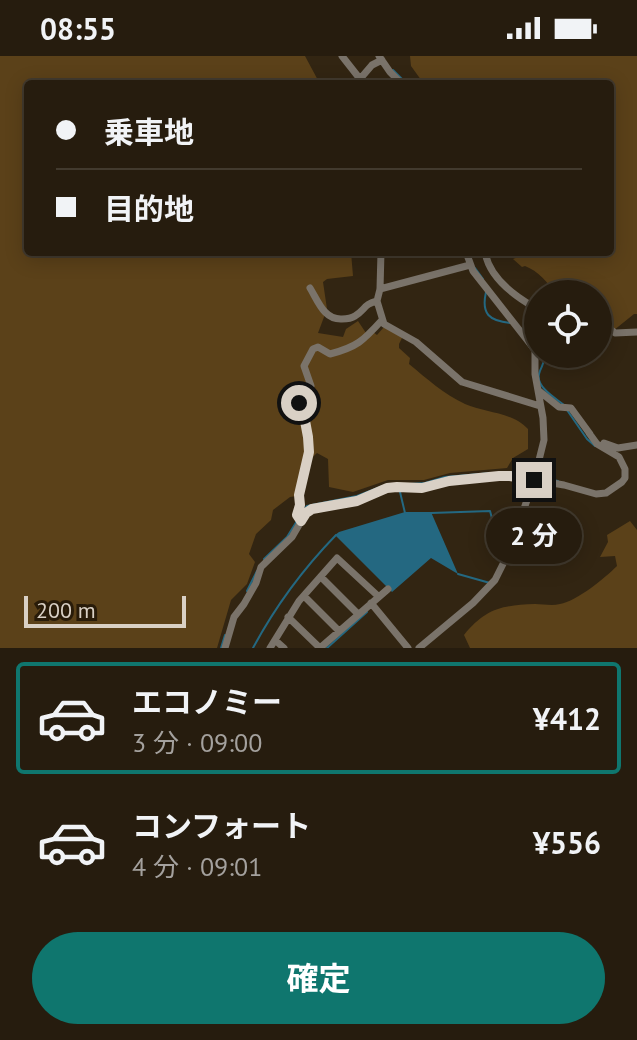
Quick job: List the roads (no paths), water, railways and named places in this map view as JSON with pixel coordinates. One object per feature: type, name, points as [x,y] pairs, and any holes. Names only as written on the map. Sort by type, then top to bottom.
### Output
[{"type":"street","points":[[342,56],[360,80]]},
{"type":"street","points":[[362,80],[381,58],[399,80]]},
{"type":"street","points":[[381,256],[377,301],[382,320],[416,342],[462,382],[540,406]]},
{"type":"street","points":[[467,256],[486,288],[524,335]]},
{"type":"street","points":[[485,256],[494,276],[524,301]]},
{"type":"street","points":[[380,289],[470,265]]},
{"type":"street","points":[[481,277],[494,276]]},
{"type":"street","points":[[310,288],[325,312],[334,319],[355,316],[368,304],[377,301]]},
{"type":"street","points":[[301,521],[297,515],[299,495],[309,445],[302,405],[311,386],[304,366],[316,347],[328,355],[352,348],[382,320]]},
{"type":"street","points":[[612,330],[615,333],[637,332]]},
{"type":"street","points":[[419,648],[473,603],[495,580],[509,552],[544,440],[535,368]]},
{"type":"street","points":[[225,648],[234,617],[256,583],[261,567],[292,537],[306,513],[312,509],[357,501],[387,488],[422,488],[449,481],[499,476],[534,480],[601,495],[622,482],[626,474],[619,457],[597,444],[566,408],[539,391]]},
{"type":"street","points":[[290,401],[302,405]]},
{"type":"street","points":[[589,433],[618,448],[637,445]]},
{"type":"street","points":[[270,648],[288,617],[337,558],[378,596]]},
{"type":"street","points":[[321,577],[358,614]]},
{"type":"street","points":[[288,617],[320,648],[388,589]]},
{"type":"street","points":[[304,596],[339,631]]},
{"type":"street","points":[[373,605],[408,648]]},
{"type":"street","points":[[275,640],[284,648]]},
{"type":"water","points":[[405,512],[431,512],[458,574],[431,558],[392,592],[335,535]]},
{"type":"waterway","points":[[393,70],[403,80]]},
{"type":"waterway","points":[[475,268],[483,279]]},
{"type":"waterway","points":[[486,292],[488,315],[511,323]]},
{"type":"waterway","points":[[542,368],[540,383],[564,405]]},
{"type":"waterway","points":[[567,410],[595,446]]},
{"type":"waterway","points":[[302,512],[307,506],[357,496],[383,486],[492,473]]},
{"type":"waterway","points":[[503,473],[532,475]]},
{"type":"waterway","points":[[540,477],[558,481]]},
{"type":"waterway","points":[[400,492],[405,513]]},
{"type":"waterway","points":[[431,513],[490,511],[503,559]]},
{"type":"waterway","points":[[264,559],[287,537],[297,521]]},
{"type":"waterway","points":[[253,648],[290,589],[336,535]]},
{"type":"waterway","points":[[247,591],[257,571]]},
{"type":"waterway","points":[[458,574],[490,583]]},
{"type":"waterway","points":[[327,648],[367,612]]},
{"type":"waterway","points":[[221,648],[225,635]]}]
